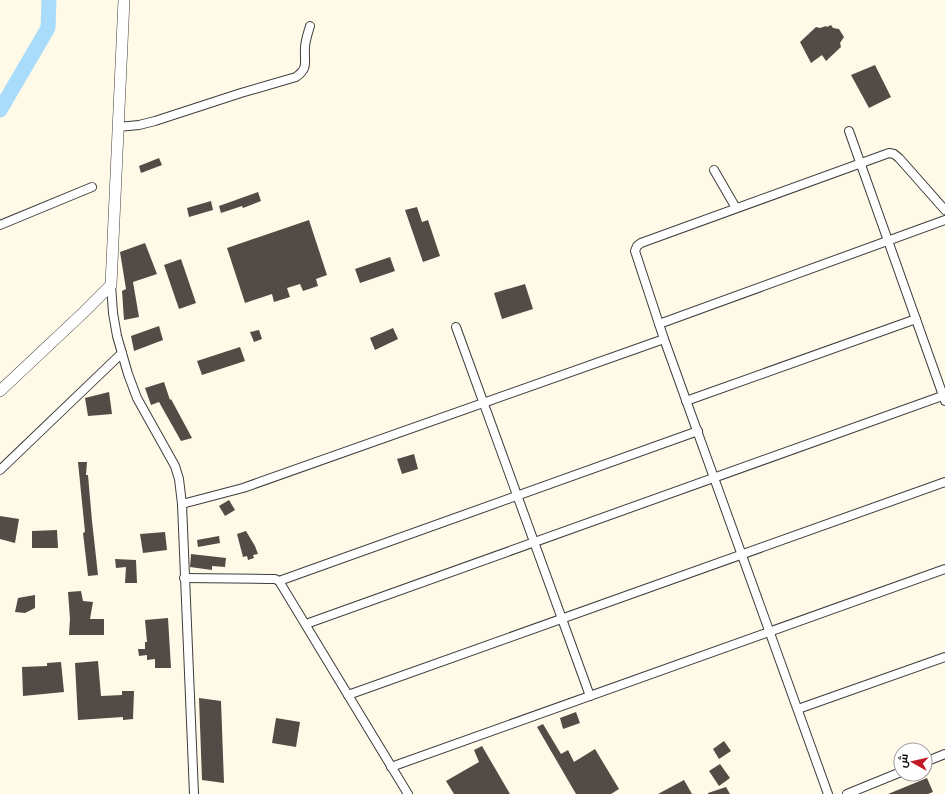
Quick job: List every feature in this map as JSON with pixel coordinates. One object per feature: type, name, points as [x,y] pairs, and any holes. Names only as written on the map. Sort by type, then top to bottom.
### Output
[{"type":"street","points":[[124,0],[111,285],[113,314],[117,336],[137,398],[175,466],[179,479],[182,504],[194,794]]},
{"type":"street","points":[[118,127],[139,125],[155,121],[241,93],[296,78],[302,73],[305,67],[304,50],[310,26]]},
{"type":"street","points":[[306,624],[714,477],[944,397],[849,131]]},
{"type":"street","points":[[828,794],[686,401],[635,251],[637,246],[641,243],[887,154],[894,154],[899,158],[945,210]]},
{"type":"street","points":[[714,170],[736,208]]},
{"type":"street","points":[[0,225],[92,187]]},
{"type":"street","points":[[659,324],[945,220]]},
{"type":"street","points":[[0,391],[111,285]]},
{"type":"street","points":[[686,401],[916,319]]},
{"type":"street","points":[[456,327],[590,696]]},
{"type":"street","points":[[182,504],[243,488],[664,339]]},
{"type":"street","points":[[0,470],[122,353]]},
{"type":"street","points":[[280,581],[517,495],[698,432]]},
{"type":"street","points":[[348,695],[945,482]]},
{"type":"street","points":[[391,767],[945,569]]},
{"type":"street","points":[[184,578],[275,579],[280,581],[408,794]]},
{"type":"street","points":[[798,709],[945,657]]},
{"type":"street","points":[[933,759],[945,754]]},
{"type":"street","points":[[847,794],[893,775]]},
{"type":"building","points":[[831,25],[833,28],[839,29],[844,37],[840,43],[841,47],[826,61],[822,55],[811,63],[800,42],[816,27],[820,28]]},
{"type":"building","points":[[875,65],[891,97],[869,108],[851,75]]},
{"type":"building","points":[[159,158],[162,165],[141,173],[139,166]]},
{"type":"building","points":[[258,192],[261,201],[243,208],[242,206],[221,213],[219,206]]},
{"type":"building","points":[[211,201],[213,210],[189,217],[187,208]]},
{"type":"building","points":[[417,207],[422,222],[428,220],[440,256],[423,262],[405,210]]},
{"type":"building","points":[[309,220],[327,275],[316,279],[318,286],[303,291],[300,284],[287,288],[290,297],[274,302],[272,294],[245,303],[227,248]]},
{"type":"building","points":[[145,243],[157,274],[133,282],[139,317],[124,320],[122,291],[126,289],[120,252]]},
{"type":"building","points":[[390,257],[395,271],[360,283],[355,269]]},
{"type":"building","points":[[181,259],[196,303],[179,309],[164,265]]},
{"type":"building","points":[[525,284],[533,309],[502,319],[494,293]]},
{"type":"building","points":[[159,326],[163,340],[134,351],[131,336]]},
{"type":"building","points":[[393,328],[398,339],[375,350],[370,338]]},
{"type":"building","points":[[259,330],[262,339],[254,342],[250,332]]},
{"type":"building","points":[[240,347],[245,361],[202,375],[197,361]]},
{"type":"building","points":[[164,382],[170,400],[171,399],[192,438],[181,441],[159,402],[151,405],[145,388]]},
{"type":"building","points":[[109,392],[112,414],[88,416],[85,398]]},
{"type":"building","points":[[414,454],[418,469],[402,474],[397,459]]},
{"type":"building","points":[[78,462],[87,462],[86,475],[88,475],[98,575],[88,576],[83,533],[85,532]]},
{"type":"building","points":[[229,500],[235,510],[225,516],[219,506]]},
{"type":"building","points":[[0,516],[19,519],[15,543],[0,539]]},
{"type":"building","points":[[57,530],[58,548],[32,548],[32,531]]},
{"type":"building","points":[[246,531],[258,554],[253,555],[254,558],[248,560],[247,556],[243,557],[237,534]]},
{"type":"building","points":[[165,532],[167,550],[143,553],[140,534]]},
{"type":"building","points":[[219,536],[220,543],[198,547],[197,540]]},
{"type":"building","points":[[191,554],[226,558],[225,567],[212,566],[212,570],[190,567]]},
{"type":"building","points":[[115,559],[136,560],[137,583],[125,583],[126,567],[116,568]]},
{"type":"building","points":[[81,591],[83,601],[93,602],[90,619],[104,619],[104,635],[69,635],[70,619],[68,592]]},
{"type":"building","points":[[35,595],[35,608],[25,613],[15,612],[18,598]]},
{"type":"building","points":[[168,618],[171,668],[155,668],[155,659],[147,660],[147,655],[139,656],[138,649],[145,649],[145,642],[147,642],[145,620]]},
{"type":"building","points":[[98,661],[101,696],[122,695],[122,691],[134,691],[133,719],[123,720],[123,717],[78,720],[75,663]]},
{"type":"building","points":[[61,662],[64,692],[23,696],[22,667],[47,666],[47,663]]},
{"type":"building","points":[[199,698],[221,701],[224,783],[202,780]]},
{"type":"building","points":[[576,712],[580,723],[563,729],[560,718]]},
{"type":"building","points":[[276,718],[300,722],[296,747],[272,743]]},
{"type":"building","points":[[543,724],[561,754],[568,750],[574,762],[595,749],[619,789],[611,794],[576,794],[537,727]]},
{"type":"building","points":[[724,741],[731,751],[719,759],[713,749]]},
{"type":"building","points":[[482,746],[510,794],[454,794],[446,781],[479,762],[474,750]]},
{"type":"building","points":[[720,764],[730,778],[719,786],[709,771]]},
{"type":"building","points":[[684,780],[692,794],[658,794]]},
{"type":"building","points":[[917,782],[929,782],[933,792],[928,794],[888,794]]},
{"type":"building","points":[[726,787],[730,794],[708,794],[708,793]]},
{"type":"waterway","points":[[0,110],[48,28],[49,0]]}]
